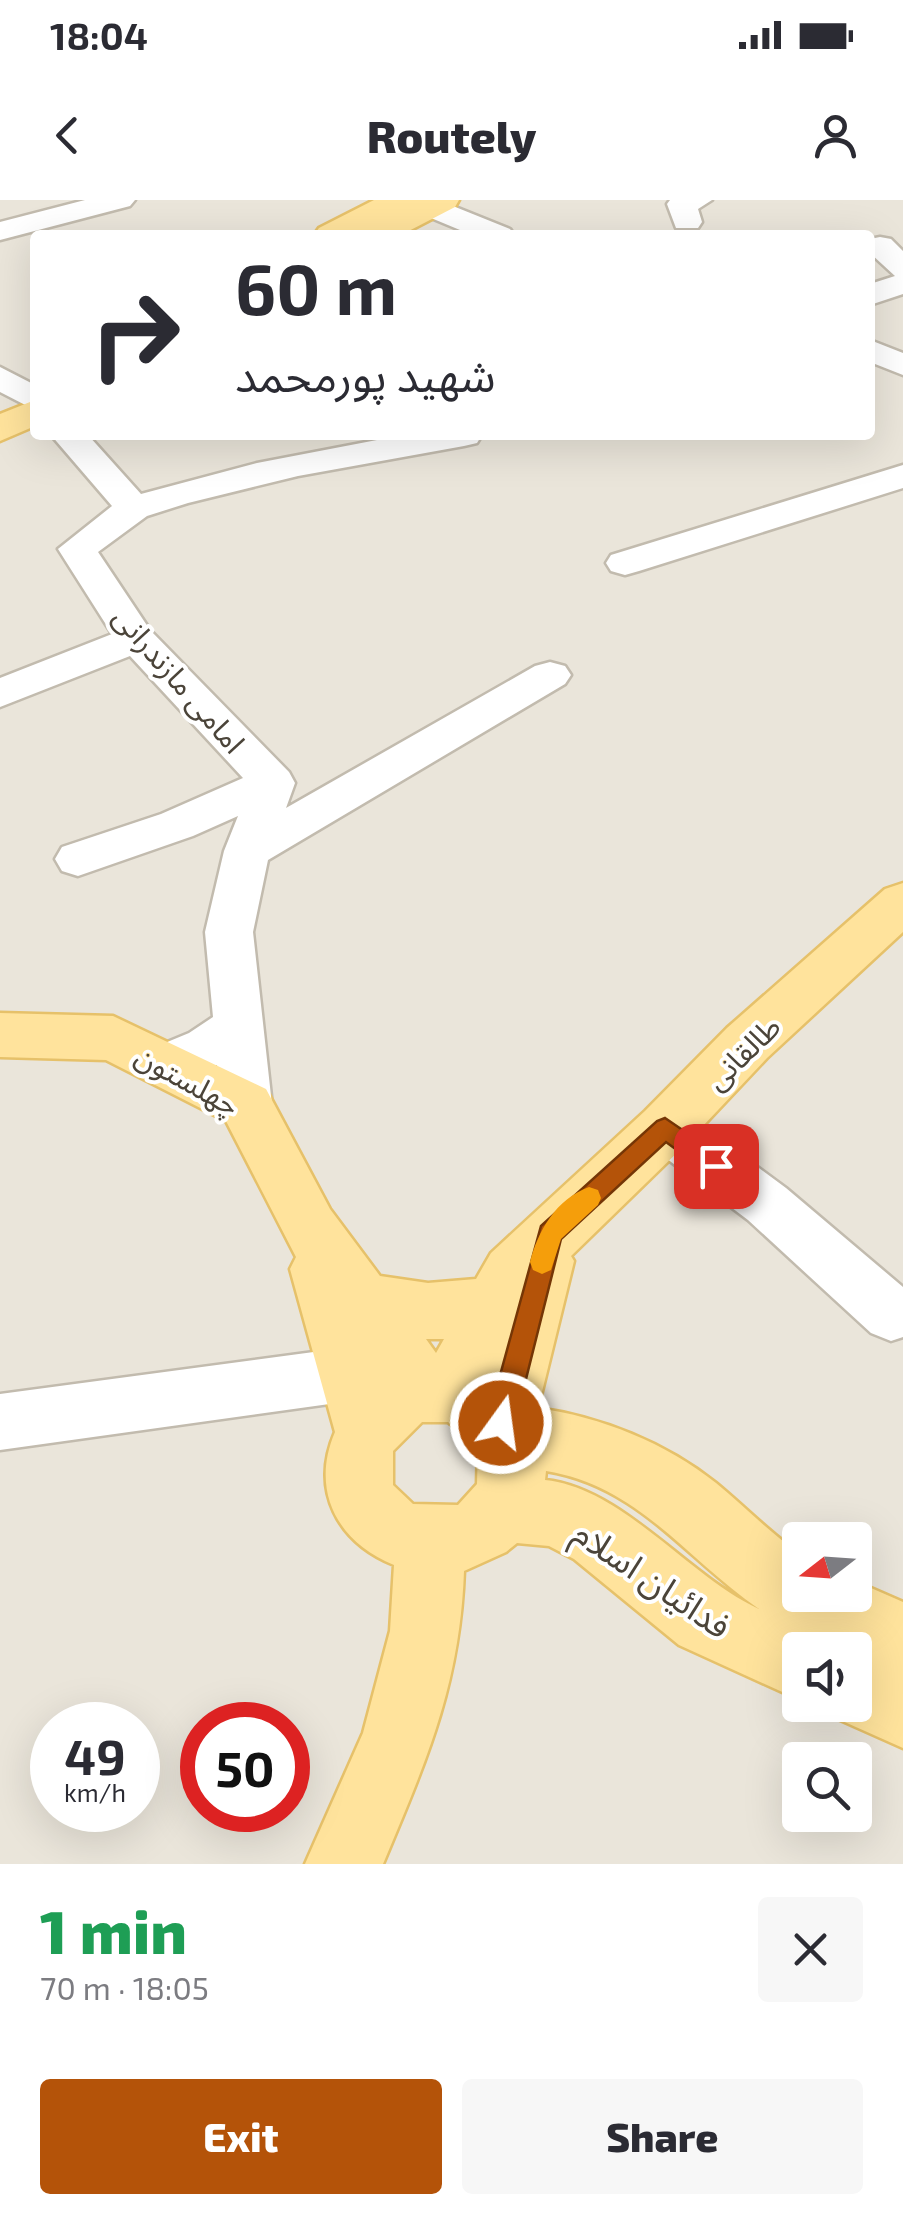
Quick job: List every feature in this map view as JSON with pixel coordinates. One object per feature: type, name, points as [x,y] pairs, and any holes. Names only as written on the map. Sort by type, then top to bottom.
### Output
[{"type":"main road","points":[[345,230],[424,202]]},
{"type":"main road","points":[[383,230],[424,202]]},
{"type":"main road","points":[[0,429],[22,396]]},
{"type":"main road","name":"طالقانی","points":[[471,1411],[496,1304],[513,1272],[747,1044],[903,902]]},
{"type":"main road","name":"چهلستون","points":[[0,1035],[114,1038],[246,1105],[309,1227],[360,1299],[471,1411]]},
{"type":"main road","name":"چهلستون","points":[[309,1227],[359,1402]]},
{"type":"main road","points":[[471,1411],[550,1234]]},
{"type":"main road","points":[[360,1299],[401,1311],[435,1314],[496,1304]]},
{"type":"main road","points":[[359,1402],[471,1411],[513,1445],[515,1481],[502,1508],[470,1537],[430,1544],[392,1532],[365,1503],[356,1466],[359,1402]]},
{"type":"main road","name":"فدائیان اسلام","points":[[471,1411],[542,1438],[606,1453],[675,1493],[769,1578],[782,1584]]},
{"type":"main road","name":"فدائیان اسلام","points":[[502,1508],[555,1514],[598,1535],[704,1620],[782,1656]]},
{"type":"main road","points":[[344,1864],[399,1738],[426,1631],[430,1544]]},
{"type":"main road","name":"فدائیان اسلام","points":[[843,1612],[903,1638]]},
{"type":"main road","points":[[872,1697],[903,1711]]},
{"type":"street","points":[[0,231],[120,200]]},
{"type":"street","points":[[424,202],[501,230]]},
{"type":"street","points":[[880,246],[903,268]]},
{"type":"street","points":[[875,293],[903,284]]},
{"type":"street","points":[[875,352],[903,365]]},
{"type":"street","points":[[73,440],[134,508],[218,480],[433,440]]},
{"type":"street","points":[[625,563],[903,476]]},
{"type":"street","name":"امامی مازندرانی","points":[[134,508],[78,550],[136,639],[273,782]]},
{"type":"street","points":[[0,692],[136,639]]},
{"type":"street","points":[[247,851],[550,675]]},
{"type":"street","points":[[246,1105],[229,932],[247,851],[273,782]]},
{"type":"street","points":[[78,860],[178,825],[273,782]]},
{"type":"street","points":[[166,1064],[207,1047],[238,1025]]},
{"type":"street","points":[[665,1128],[767,1204],[891,1316],[903,1312]]},
{"type":"street","points":[[0,1422],[359,1402]]},
{"type":"shaded area","points":[[0,200],[903,200],[903,1864],[0,1864]]},
{"type":"slow traffic","points":[[542,1262],[550,1234],[589,1198]]},
{"type":"route","points":[[501,1423],[550,1234],[665,1128],[716,1166]]}]
